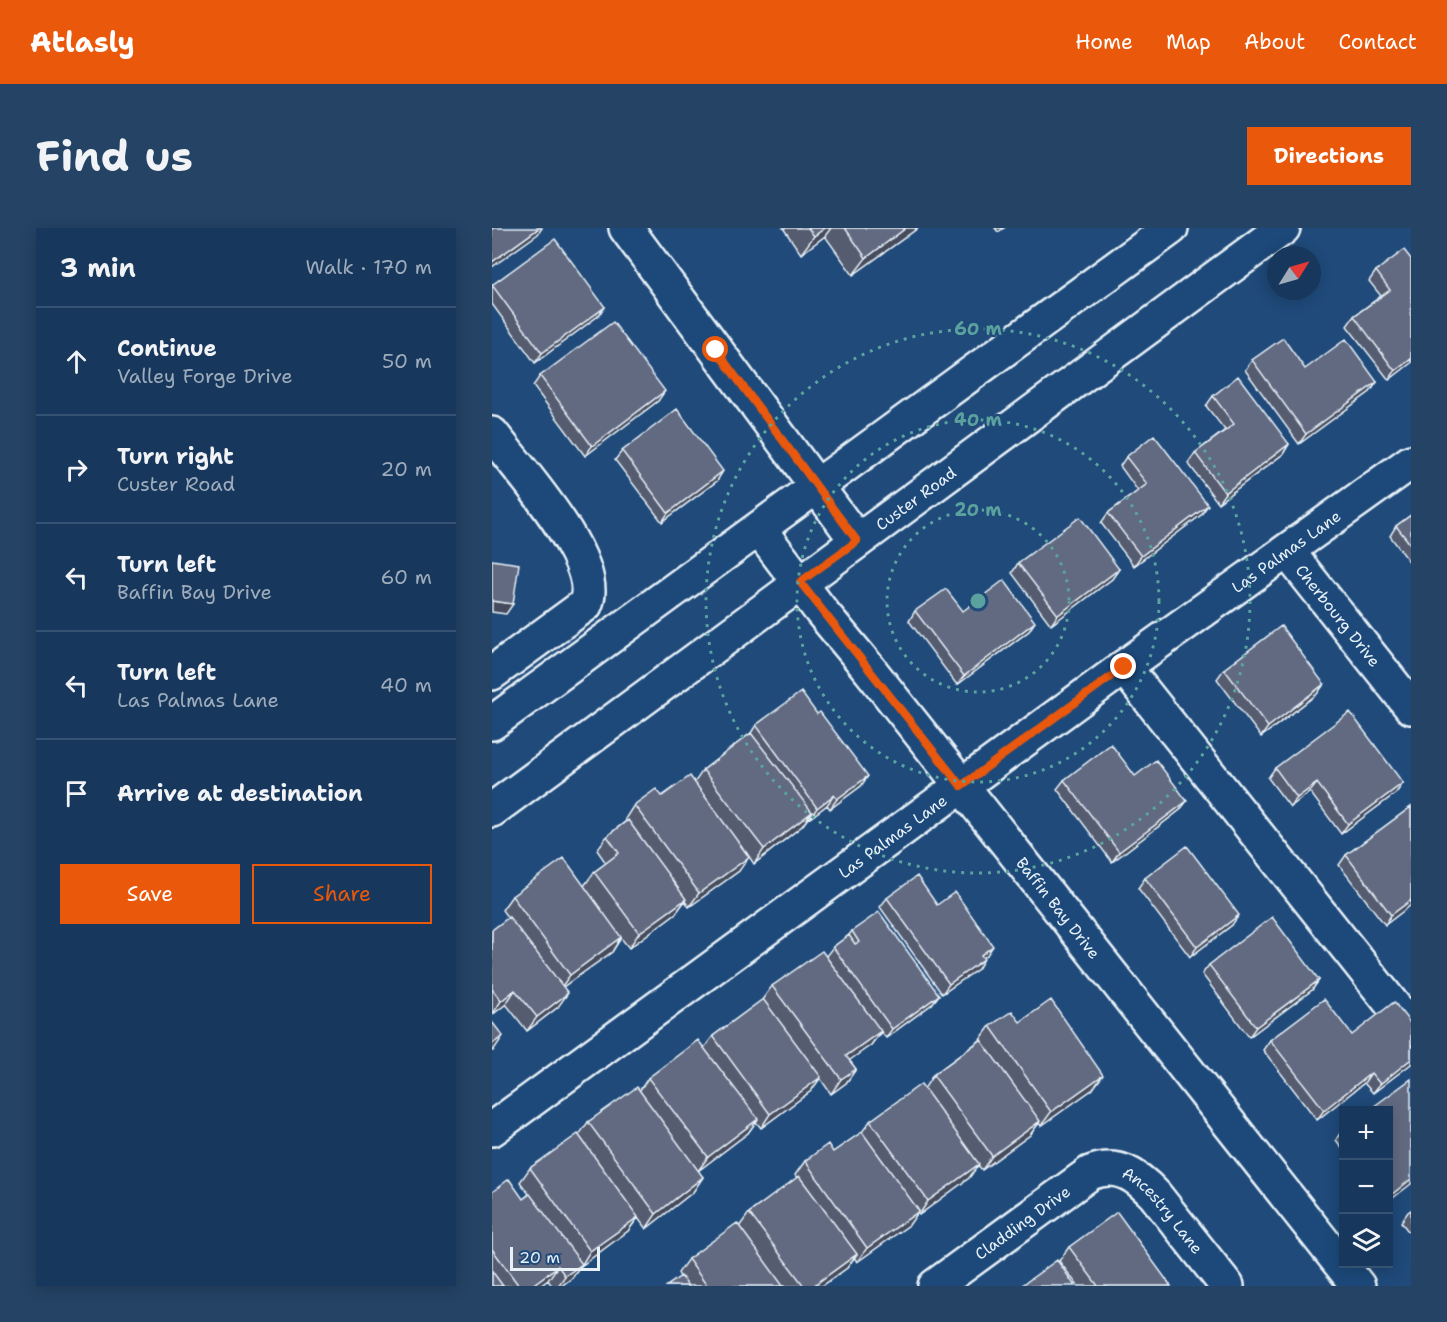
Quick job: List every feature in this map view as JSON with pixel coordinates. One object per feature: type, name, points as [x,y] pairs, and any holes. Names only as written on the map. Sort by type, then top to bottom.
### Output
[{"type":"street","points":[[626,228],[857,541]]},
{"type":"street","points":[[492,723],[1171,228]]},
{"type":"street","name":"Custer Road","points":[[492,810],[1283,228]]},
{"type":"street","points":[[492,434],[569,535],[586,575],[589,590],[585,605],[492,673]]},
{"type":"street","name":"Las Palmas Lane","points":[[492,1129],[1124,667],[1411,462]]},
{"type":"street","name":"Baffin Bay Drive","points":[[759,529],[1358,1286]]},
{"type":"street","name":"Cherbourg Drive","points":[[1288,552],[1411,707]]},
{"type":"street","points":[[1124,667],[1411,1028]]},
{"type":"street","name":"Cladding Drive","points":[[935,1286],[1090,1173],[1102,1168],[1115,1169]]},
{"type":"street","name":"Ancestry Lane","points":[[1115,1169],[1143,1183],[1155,1195],[1227,1286]]},
{"type":"building","points":[[492,228],[539,228],[492,262]]},
{"type":"building","points":[[808,228],[825,228],[814,236]]},
{"type":"building","points":[[845,228],[906,228],[866,258]]},
{"type":"building","points":[[555,239],[605,307],[542,353],[492,285]]},
{"type":"building","points":[[1404,250],[1411,259],[1411,359],[1395,371],[1354,316],[1390,290],[1376,271]]},
{"type":"building","points":[[613,322],[665,391],[592,446],[540,376]]},
{"type":"building","points":[[1283,338],[1305,369],[1346,339],[1377,382],[1306,434],[1252,360]]},
{"type":"building","points":[[1238,376],[1289,444],[1225,493],[1195,453],[1234,424],[1213,396]]},
{"type":"building","points":[[677,409],[723,471],[668,513],[622,451]]},
{"type":"building","points":[[1154,435],[1208,505],[1141,556],[1108,513],[1147,484],[1126,457]]},
{"type":"building","points":[[1411,515],[1411,545],[1396,526]]},
{"type":"building","points":[[1080,517],[1119,569],[1058,615],[1018,563]]},
{"type":"building","points":[[492,560],[519,564],[513,604],[492,601]]},
{"type":"building","points":[[1004,580],[1035,622],[964,676],[915,611],[946,589],[963,611]]},
{"type":"building","points":[[1281,626],[1324,684],[1268,727],[1224,669]]},
{"type":"building","points":[[801,692],[817,714],[820,712],[868,776],[837,799],[834,795],[817,808],[756,725]]},
{"type":"building","points":[[1350,712],[1403,783],[1348,824],[1317,783],[1297,798],[1275,768]]},
{"type":"building","points":[[751,733],[812,812],[764,849],[703,770]]},
{"type":"building","points":[[1111,744],[1135,776],[1156,760],[1187,801],[1119,852],[1064,780]]},
{"type":"building","points":[[690,776],[749,857],[699,893],[634,805],[656,789],[662,796]]},
{"type":"building","points":[[1411,807],[1411,900],[1391,915],[1346,855]]},
{"type":"building","points":[[628,820],[686,899],[639,933],[594,872],[619,853],[607,836]]},
{"type":"building","points":[[1187,846],[1239,915],[1197,947],[1145,878]]},
{"type":"building","points":[[564,858],[621,937],[570,975],[512,896]]},
{"type":"building","points":[[917,876],[937,905],[955,892],[993,946],[981,955],[984,959],[949,984],[887,898]]},
{"type":"building","points":[[879,912],[939,995],[892,1029],[833,947],[849,935],[855,944],[859,942],[852,931]]},
{"type":"building","points":[[509,917],[568,993],[537,1017],[515,990],[501,1001],[492,989],[492,930]]},
{"type":"building","points":[[1272,917],[1319,980],[1256,1027],[1209,965]]},
{"type":"building","points":[[822,951],[881,1031],[846,1056],[856,1069],[841,1079],[772,986]]},
{"type":"building","points":[[763,999],[821,1077],[770,1114],[713,1036]]},
{"type":"building","points":[[1324,999],[1352,1035],[1394,1002],[1411,1024],[1411,1059],[1380,1084],[1371,1073],[1324,1110],[1270,1040]]},
{"type":"building","points":[[1051,1000],[1103,1075],[1051,1112],[990,1026],[1012,1011],[1020,1022]]},
{"type":"building","points":[[492,1022],[503,1036],[492,1044]]},
{"type":"building","points":[[698,1040],[758,1119],[708,1157],[648,1078]]},
{"type":"building","points":[[981,1040],[1040,1121],[992,1156],[933,1075]]},
{"type":"building","points":[[1411,1079],[1411,1179],[1393,1193],[1393,1106],[1374,1106]]},
{"type":"building","points":[[921,1084],[979,1164],[928,1201],[870,1121]]},
{"type":"building","points":[[637,1087],[703,1177],[656,1214],[588,1122]]},
{"type":"building","points":[[862,1132],[919,1211],[867,1248],[805,1161],[828,1144],[833,1152]]},
{"type":"building","points":[[578,1134],[638,1217],[590,1251],[530,1168]]},
{"type":"building","points":[[799,1176],[857,1254],[813,1286],[804,1286],[749,1213]]},
{"type":"building","points":[[509,1179],[523,1199],[530,1194],[582,1264],[565,1276],[558,1266],[531,1286],[519,1286],[492,1249],[492,1192]]},
{"type":"building","points":[[1117,1212],[1171,1286],[1098,1286],[1069,1247]]},
{"type":"building","points":[[737,1223],[783,1286],[707,1286],[688,1259]]},
{"type":"building","points":[[1057,1260],[1075,1286],[1021,1286]]},
{"type":"building","points":[[492,1271],[503,1286],[492,1286]]},
{"type":"building","points":[[681,1276],[688,1286],[667,1286]]},
{"type":"route","points":[[716,350],[857,541],[800,582],[961,786],[1124,667]]}]
